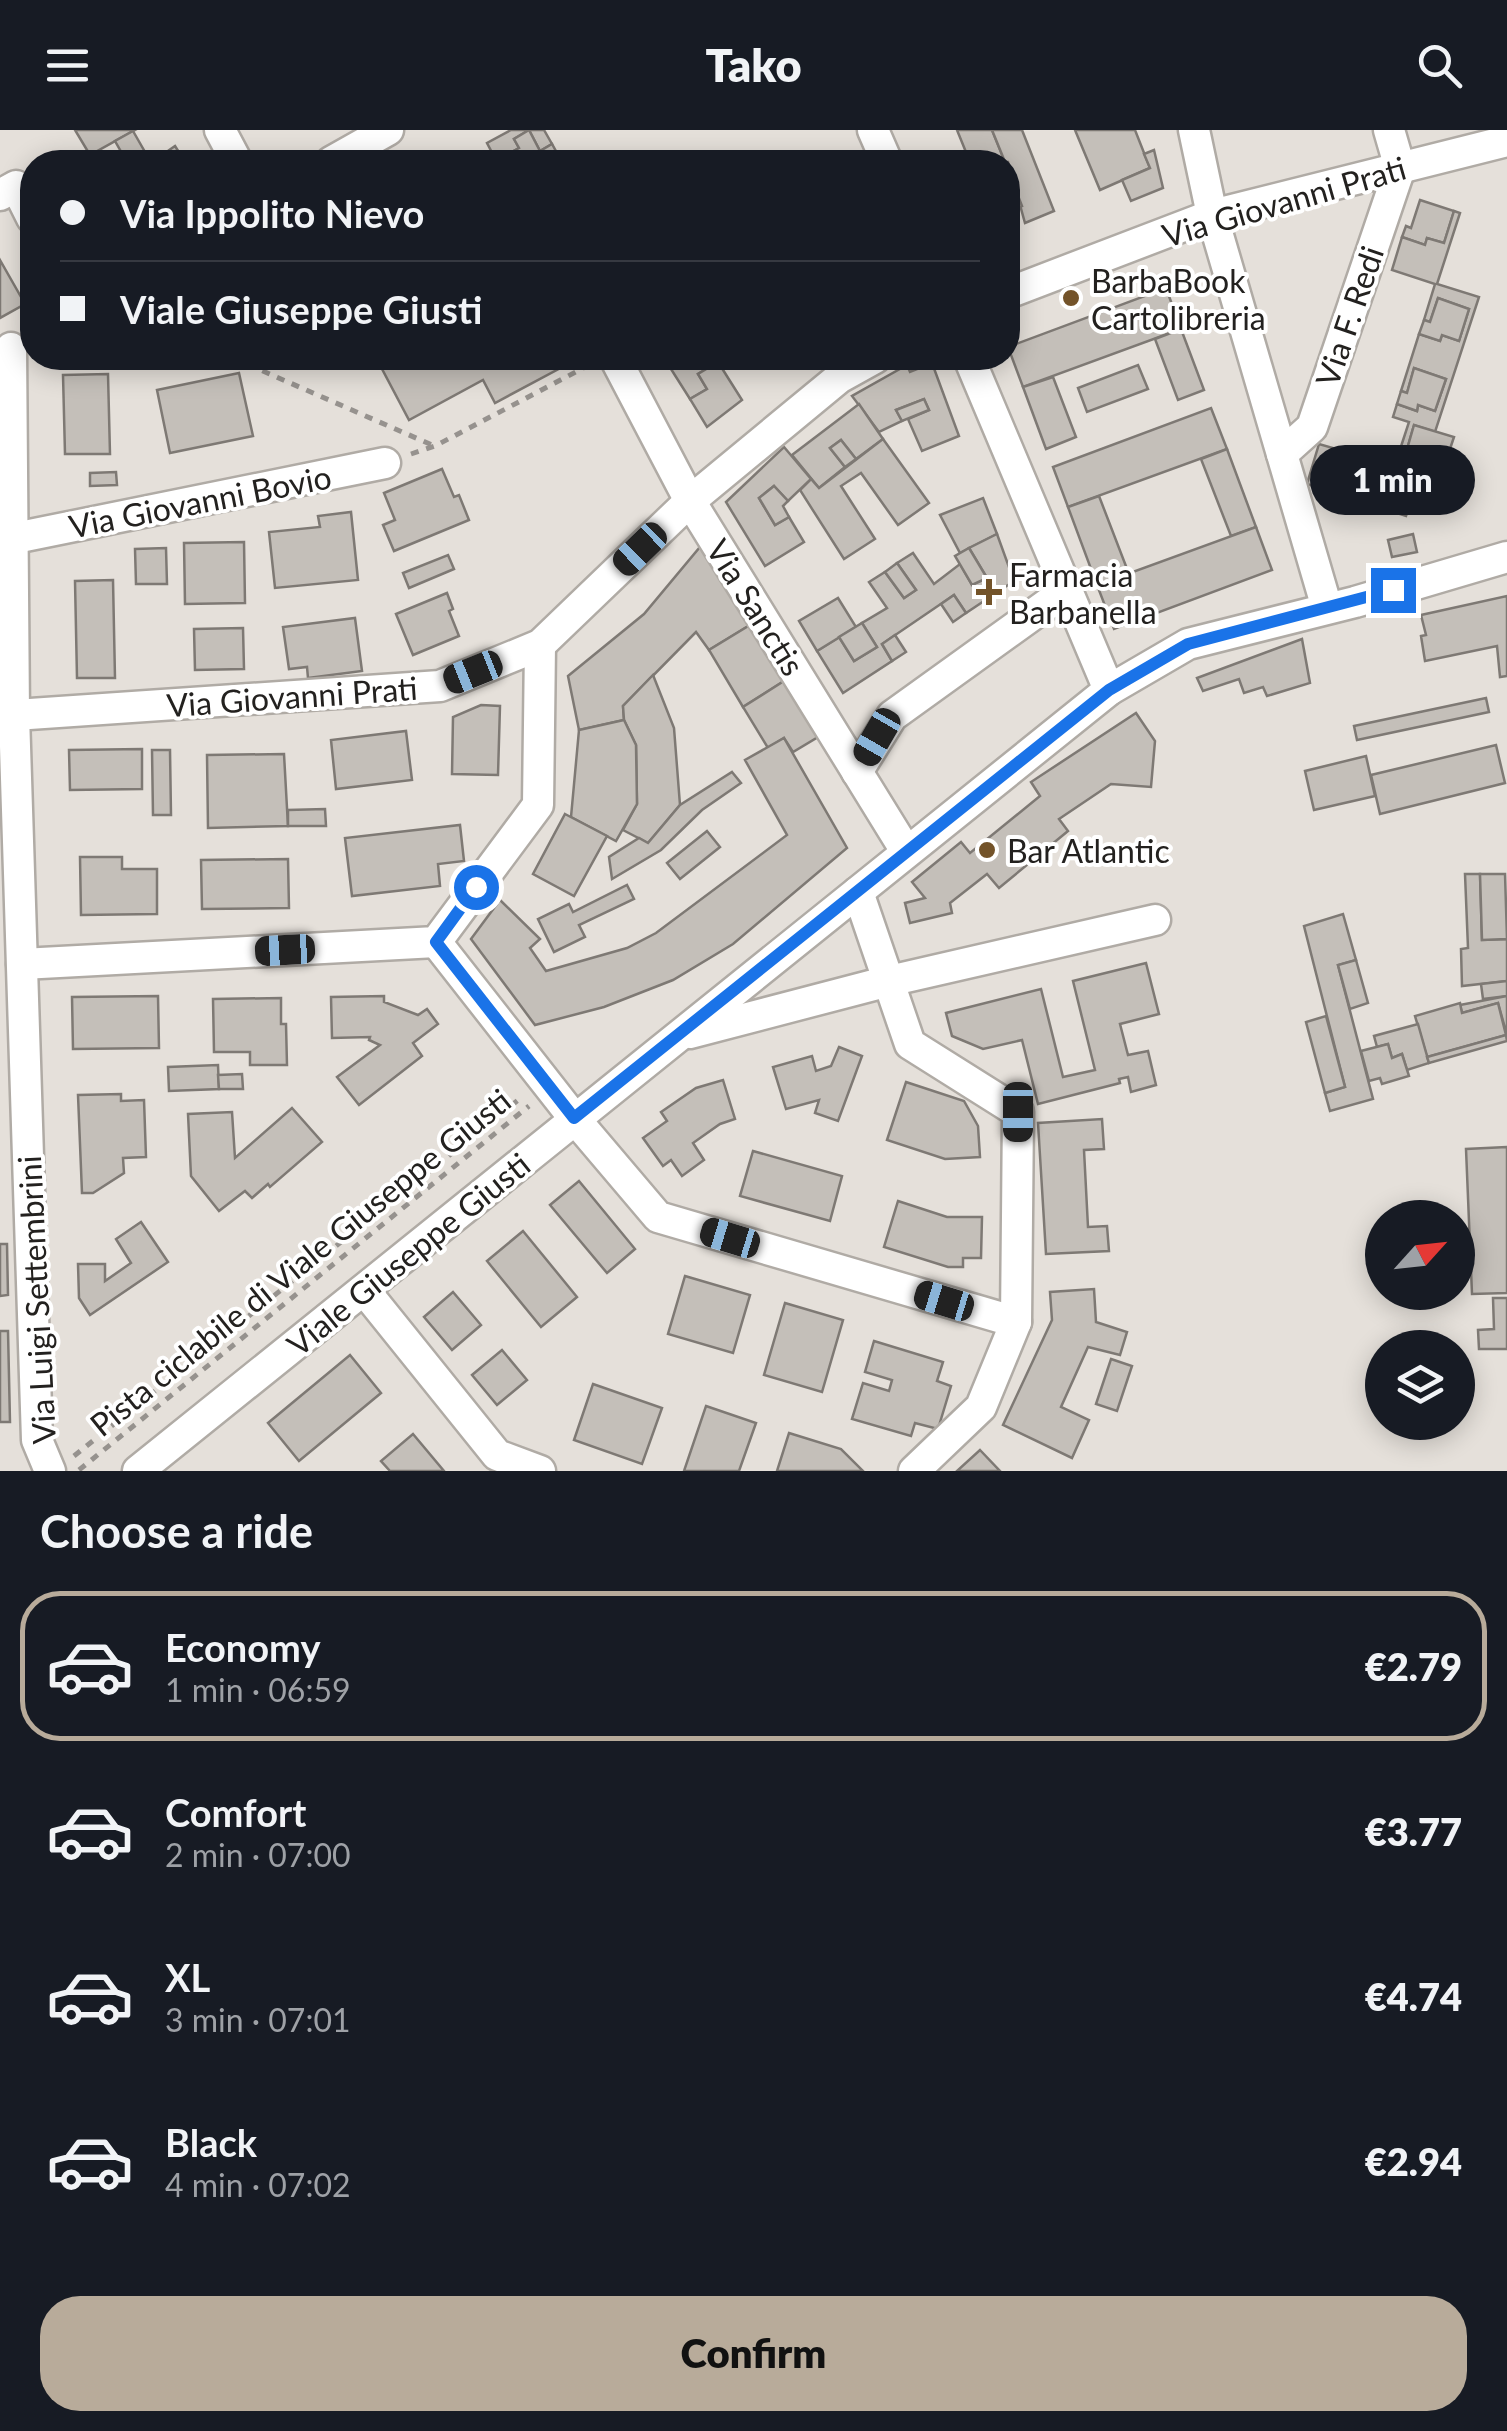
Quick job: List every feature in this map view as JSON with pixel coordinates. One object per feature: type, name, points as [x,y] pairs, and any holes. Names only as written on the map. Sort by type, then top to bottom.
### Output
[{"type":"street","points":[[352,150],[388,130]]},
{"type":"street","points":[[1194,130],[1212,215],[1327,608]]},
{"type":"street","points":[[1389,130],[1400,168]]},
{"type":"street","name":"Via Giovanni Prati","points":[[1020,288],[1212,215],[1507,141]]},
{"type":"street","name":"Via F. Redi","points":[[1282,454],[1312,427],[1400,168]]},
{"type":"street","points":[[0,195],[16,186],[20,194]]},
{"type":"street","name":"Via Luigi Settembrini","points":[[14,346],[15,538],[7,716],[22,964],[37,1440],[46,1464]]},
{"type":"street","name":"Via Sanctis","points":[[621,370],[690,501],[906,851]]},
{"type":"street","name":"Via Giovanni Prati","points":[[7,716],[440,686],[540,645],[690,501],[854,370]]},
{"type":"street","points":[[975,370],[1109,690]]},
{"type":"street","name":"Via Giovanni Bovio","points":[[15,538],[385,464]]},
{"type":"street","name":"Viale Giuseppe Giusti","points":[[138,1471],[1109,690],[1188,644],[1507,557]]},
{"type":"street","points":[[857,772],[892,716],[1066,590]]},
{"type":"street","points":[[436,942],[538,805],[540,645]]},
{"type":"street","points":[[858,892],[910,1044],[1018,1112],[1016,1322],[981,1407],[914,1471]]},
{"type":"street","name":"Viale Giuseppe Giusti","points":[[677,1036],[889,981],[1156,920]]},
{"type":"street","points":[[22,964],[436,942]]},
{"type":"street","points":[[436,942],[574,1118],[658,1216],[1016,1322]]},
{"type":"street","points":[[364,1291],[497,1455],[540,1471]]},
{"type":"path","points":[[261,370],[435,446],[579,370]]},
{"type":"path","points":[[46,1464],[547,1084]]},
{"type":"path","name":"Pista ciclabile di Viale Giuseppe Giusti","points":[[77,1471],[547,1084]]},
{"type":"building","points":[[75,130],[135,130],[99,150],[87,150]]},
{"type":"building","points":[[511,130],[529,130],[514,139],[519,148],[515,150],[491,150],[487,143]]},
{"type":"building","points":[[529,130],[544,130],[552,144],[539,150]]},
{"type":"building","points":[[529,130],[539,150],[515,150],[519,148],[514,139]]},
{"type":"building","points":[[957,130],[992,130],[1000,150],[965,150]]},
{"type":"building","points":[[992,130],[1022,130],[1054,211],[1025,223],[1020,205],[1020,150],[1000,150]]},
{"type":"building","points":[[1075,130],[1135,130],[1150,168],[1100,190]]},
{"type":"building","points":[[133,131],[144,150],[120,150],[115,141]]},
{"type":"building","points":[[1154,150],[1163,188],[1131,201],[1122,180],[1150,168],[1144,154]]},
{"type":"building","points":[[1420,200],[1454,211],[1444,243],[1427,238],[1425,245],[1402,237],[1406,226],[1411,228]]},
{"type":"building","points":[[1454,211],[1460,213],[1437,284],[1479,297],[1435,432],[1414,425],[1401,470],[1420,475],[1406,516],[1307,484],[1319,444],[1340,450],[1334,487],[1365,498],[1376,467],[1352,459],[1354,455],[1394,468],[1409,422],[1393,417],[1397,404],[1417,411],[1418,405],[1435,411],[1446,379],[1414,368],[1407,393],[1401,391],[1419,334],[1440,341],[1442,335],[1459,341],[1469,309],[1438,298],[1430,322],[1424,320],[1435,284],[1392,270],[1402,237],[1425,245],[1427,238],[1444,243]]},
{"type":"building","points":[[0,260],[20,295],[20,307],[0,318]]},
{"type":"building","points":[[1166,288],[1181,329],[1023,387],[1017,370],[1020,370],[1020,343]]},
{"type":"building","points":[[1438,298],[1469,309],[1459,341],[1442,335],[1440,341],[1419,334],[1424,320],[1430,322]]},
{"type":"building","points":[[1181,329],[1204,390],[1178,400],[1155,339]]},
{"type":"building","points":[[1138,365],[1148,389],[1087,412],[1078,388]]},
{"type":"building","points":[[1414,368],[1446,379],[1435,411],[1418,405],[1417,411],[1397,404],[1401,391],[1407,393]]},
{"type":"building","points":[[383,370],[557,370],[495,403],[483,380],[409,420]]},
{"type":"building","points":[[672,370],[705,370],[698,374],[707,389],[690,399]]},
{"type":"building","points":[[723,370],[742,400],[707,427],[690,399],[707,389],[698,374]]},
{"type":"building","points":[[898,370],[935,370],[959,436],[922,451],[908,419],[929,410],[924,399],[896,410],[902,421],[879,432],[852,396]]},
{"type":"building","points":[[239,373],[253,436],[170,453],[157,390]]},
{"type":"building","points":[[108,374],[110,454],[65,454],[63,375]]},
{"type":"building","points":[[1053,377],[1076,437],[1046,449],[1023,387]]},
{"type":"building","points":[[924,399],[929,410],[902,421],[896,410]]},
{"type":"building","points":[[859,404],[883,439],[856,459],[841,440],[830,448],[845,467],[819,488],[792,455]]},
{"type":"building","points":[[1211,408],[1227,449],[1068,507],[1053,467]]},
{"type":"building","points":[[1414,425],[1454,437],[1442,473],[1423,466],[1420,475],[1401,470]]},
{"type":"building","points":[[883,439],[929,503],[898,525],[861,473],[841,486],[875,539],[844,559],[800,490],[811,479],[819,488]]},
{"type":"building","points":[[841,440],[856,459],[845,467],[830,448]]},
{"type":"building","points":[[784,447],[811,479],[788,501],[774,486],[759,498],[775,525],[789,517],[804,542],[765,566],[726,502]]},
{"type":"building","points":[[1227,449],[1256,527],[1231,536],[1201,459]]},
{"type":"building","points":[[1340,450],[1354,455],[1352,459],[1376,467],[1365,498],[1334,487]]},
{"type":"building","points":[[442,469],[469,520],[394,551],[383,525],[395,520],[384,493]]},
{"type":"building","points":[[116,472],[117,485],[90,486],[90,473]]},
{"type":"building","points":[[774,486],[788,501],[783,506],[789,517],[775,525],[759,498]]},
{"type":"building","points":[[1099,496],[1129,574],[1097,585],[1068,507]]},
{"type":"building","points":[[983,498],[997,534],[960,553],[940,515]]},
{"type":"building","points":[[351,512],[358,580],[275,588],[269,532],[320,527],[318,516]]},
{"type":"building","points":[[1256,527],[1272,570],[1114,629],[1097,585]]},
{"type":"building","points":[[997,534],[1014,581],[966,613],[954,595],[882,644],[892,661],[843,693],[817,651],[839,637],[854,661],[877,647],[862,623],[887,608],[869,582],[885,572],[904,598],[916,590],[897,563],[913,553],[934,584],[960,564],[972,585],[987,578],[969,548]]},
{"type":"building","points":[[1413,534],[1417,552],[1392,557],[1388,540]]},
{"type":"building","points":[[244,542],[245,603],[185,604],[184,543]]},
{"type":"building","points":[[709,546],[750,625],[709,650],[696,632],[623,706],[624,720],[579,730],[568,676],[644,614],[700,547]]},
{"type":"building","points":[[166,548],[167,584],[136,584],[135,549]]},
{"type":"building","points":[[969,548],[987,578],[972,585],[955,556]]},
{"type":"building","points":[[448,555],[454,569],[409,588],[403,573]]},
{"type":"building","points":[[897,563],[916,590],[904,598],[885,572]]},
{"type":"building","points":[[113,580],[115,678],[77,678],[75,581]]},
{"type":"building","points":[[447,593],[459,636],[413,655],[396,614]]},
{"type":"building","points":[[954,595],[966,613],[953,622],[941,604]]},
{"type":"building","points":[[1507,596],[1507,676],[1500,677],[1497,646],[1425,661],[1421,636],[1426,635],[1421,615]]},
{"type":"building","points":[[838,598],[856,627],[817,651],[799,621]]},
{"type":"building","points":[[355,618],[362,671],[308,678],[307,667],[289,669],[283,627]]},
{"type":"building","points":[[862,623],[877,647],[854,661],[839,637]]},
{"type":"building","points":[[750,625],[784,681],[743,707],[709,650]]},
{"type":"building","points":[[243,628],[244,669],[195,670],[194,629]]},
{"type":"building","points":[[895,635],[906,652],[892,661],[882,644]]},
{"type":"building","points":[[1302,639],[1310,683],[1267,696],[1263,687],[1244,693],[1239,679],[1203,691],[1197,678]]},
{"type":"building","points":[[653,675],[674,728],[680,805],[648,843],[623,830],[637,804],[636,745],[624,720],[623,706]]},
{"type":"building","points":[[784,681],[818,737],[793,752],[784,738],[768,748],[743,707]]},
{"type":"building","points":[[1486,698],[1489,712],[1357,740],[1354,726]]},
{"type":"building","points":[[481,705],[500,706],[498,775],[452,774],[453,717]]},
{"type":"building","points":[[1136,713],[1155,741],[1151,787],[1111,784],[1059,819],[1068,831],[999,888],[987,874],[950,903],[952,913],[910,923],[905,903],[925,898],[912,882],[961,842],[970,853],[1040,796],[1031,782]]},
{"type":"building","points":[[624,720],[636,745],[637,804],[616,841],[571,817],[579,730]]},
{"type":"building","points":[[406,731],[412,780],[336,789],[331,740]]},
{"type":"building","points":[[784,738],[847,848],[733,944],[673,980],[604,1007],[535,1025],[471,939],[500,900],[540,939],[530,948],[546,971],[627,948],[656,933],[787,835],[745,760]]},
{"type":"building","points":[[1496,745],[1505,783],[1380,814],[1371,775]]},
{"type":"building","points":[[142,749],[142,789],[70,790],[69,750]]},
{"type":"building","points":[[152,750],[170,750],[171,815],[153,815]]},
{"type":"building","points":[[284,754],[288,826],[208,828],[207,755]]},
{"type":"building","points":[[1366,756],[1375,796],[1314,810],[1305,771]]},
{"type":"building","points":[[732,772],[741,783],[702,810],[661,850],[612,879],[609,857],[639,838],[648,843],[680,805]]},
{"type":"building","points":[[325,809],[326,826],[288,826],[288,810]]},
{"type":"building","points":[[565,814],[607,836],[574,896],[533,874]]},
{"type":"building","points":[[460,825],[464,861],[438,864],[440,886],[352,896],[345,838]]},
{"type":"building","points":[[707,831],[720,847],[680,879],[667,863]]},
{"type":"building","points":[[80,857],[122,857],[122,869],[157,869],[157,914],[81,915]]},
{"type":"building","points":[[288,859],[289,908],[202,909],[201,860]]},
{"type":"building","points":[[1465,874],[1480,874],[1482,940],[1507,939],[1507,981],[1462,986],[1461,949],[1468,948]]},
{"type":"building","points":[[1480,874],[1505,874],[1507,939],[1482,940]]},
{"type":"building","points":[[627,885],[634,899],[579,925],[585,937],[554,952],[538,919],[569,904],[573,912]]},
{"type":"building","points":[[1343,914],[1356,960],[1338,965],[1373,1099],[1330,1111],[1325,1093],[1345,1087],[1304,926]]},
{"type":"building","points":[[1356,960],[1368,1003],[1350,1009],[1338,965]]},
{"type":"building","points":[[1146,963],[1159,1014],[1120,1024],[1128,1055],[1148,1051],[1156,1085],[1131,1092],[1128,1077],[1119,1079],[1120,1083],[1038,1104],[1022,1040],[983,1049],[952,1036],[946,1013],[1041,989],[1063,1077],[1095,1070],[1073,981]]},
{"type":"building","points":[[1507,981],[1507,996],[1483,999],[1481,984]]},
{"type":"building","points":[[158,996],[159,1048],[73,1049],[72,997]]},
{"type":"building","points":[[384,996],[384,1002],[418,1015],[427,1009],[438,1024],[413,1043],[422,1056],[359,1105],[337,1077],[380,1045],[370,1037],[332,1038],[331,997]]},
{"type":"building","points":[[1507,996],[1507,1035],[1498,1003],[1462,1013],[1460,1005]]},
{"type":"building","points":[[281,998],[287,1065],[250,1065],[250,1052],[214,1052],[213,999]]},
{"type":"building","points":[[1460,1003],[1462,1013],[1498,1003],[1506,1035],[1427,1057],[1415,1016]]},
{"type":"building","points":[[1326,1016],[1345,1087],[1325,1093],[1306,1022]]},
{"type":"building","points":[[1418,1024],[1429,1063],[1407,1070],[1402,1054],[1392,1058],[1388,1044],[1377,1047],[1374,1036]]},
{"type":"building","points":[[1506,1035],[1507,1041],[1429,1063],[1427,1057]]},
{"type":"building","points":[[1388,1044],[1392,1058],[1402,1054],[1409,1076],[1382,1084],[1380,1078],[1369,1081],[1361,1051]]},
{"type":"building","points":[[839,1047],[862,1056],[838,1121],[815,1113],[819,1100],[786,1109],[773,1067],[812,1056],[816,1071],[831,1066]]},
{"type":"building","points":[[218,1065],[219,1089],[169,1091],[168,1067]]},
{"type":"building","points":[[242,1074],[243,1089],[219,1089],[218,1075]]},
{"type":"building","points":[[723,1080],[735,1119],[720,1124],[693,1143],[704,1160],[682,1176],[671,1160],[663,1166],[643,1138],[667,1121],[661,1112],[696,1088]]},
{"type":"building","points":[[906,1082],[964,1101],[978,1126],[980,1157],[945,1159],[887,1140]]},
{"type":"building","points":[[121,1094],[121,1101],[144,1100],[146,1157],[123,1158],[124,1173],[93,1193],[82,1193],[78,1095]]},
{"type":"building","points":[[292,1108],[322,1142],[270,1187],[268,1184],[252,1198],[245,1191],[219,1211],[191,1176],[188,1114],[232,1112],[235,1158]]},
{"type":"building","points":[[1102,1119],[1104,1149],[1084,1150],[1088,1227],[1107,1226],[1109,1251],[1046,1254],[1038,1123]]},
{"type":"building","points":[[1507,1147],[1507,1293],[1475,1294],[1475,1200],[1468,1200],[1466,1149]]},
{"type":"building","points":[[753,1151],[842,1176],[830,1221],[740,1196]]},
{"type":"building","points":[[579,1181],[635,1249],[607,1273],[550,1205]]},
{"type":"building","points":[[898,1201],[947,1217],[982,1217],[981,1258],[963,1258],[963,1267],[948,1267],[884,1247]]},
{"type":"building","points":[[141,1222],[168,1262],[90,1315],[79,1298],[78,1264],[105,1264],[105,1281],[131,1263],[116,1239]]},
{"type":"building","points":[[523,1231],[577,1297],[541,1327],[487,1261]]},
{"type":"building","points":[[0,1244],[7,1244],[8,1295],[0,1296]]},
{"type":"building","points":[[685,1276],[750,1295],[733,1353],[668,1334]]},
{"type":"building","points":[[1094,1289],[1096,1322],[1127,1332],[1120,1355],[1088,1347],[1061,1407],[1089,1420],[1072,1458],[1003,1425],[1052,1320],[1050,1292]]},
{"type":"building","points":[[453,1292],[481,1325],[452,1350],[424,1317]]},
{"type":"building","points":[[1493,1298],[1507,1298],[1507,1349],[1479,1349],[1478,1330],[1494,1329]]},
{"type":"building","points":[[785,1303],[843,1320],[822,1392],[764,1375]]},
{"type":"building","points":[[0,1331],[8,1331],[10,1422],[0,1422]]},
{"type":"building","points":[[874,1341],[943,1362],[937,1381],[951,1386],[938,1429],[915,1423],[911,1436],[852,1419],[863,1383],[889,1391],[892,1380],[865,1372]]},
{"type":"building","points":[[502,1350],[527,1380],[497,1405],[472,1375]]},
{"type":"building","points":[[350,1355],[381,1393],[299,1461],[268,1423]]},
{"type":"building","points":[[1111,1359],[1132,1366],[1117,1411],[1096,1404]]},
{"type":"building","points":[[593,1384],[662,1408],[642,1464],[574,1440]]},
{"type":"building","points":[[706,1406],[756,1423],[739,1471],[684,1471]]},
{"type":"building","points":[[789,1433],[841,1449],[863,1471],[777,1471]]},
{"type":"building","points":[[413,1434],[444,1471],[390,1471],[381,1461]]},
{"type":"building","points":[[980,1450],[1000,1471],[957,1471]]},
{"type":"place","name":"BarbaBook Cartolibreria","points":[[1071,298]]},
{"type":"place","name":"Farmacia Barbanella","points":[[989,592]]},
{"type":"place","name":"Bar Atlantic","points":[[987,850]]},
{"type":"route","points":[[476,887],[436,942],[574,1118],[1109,690],[1188,644],[1393,590]]}]
